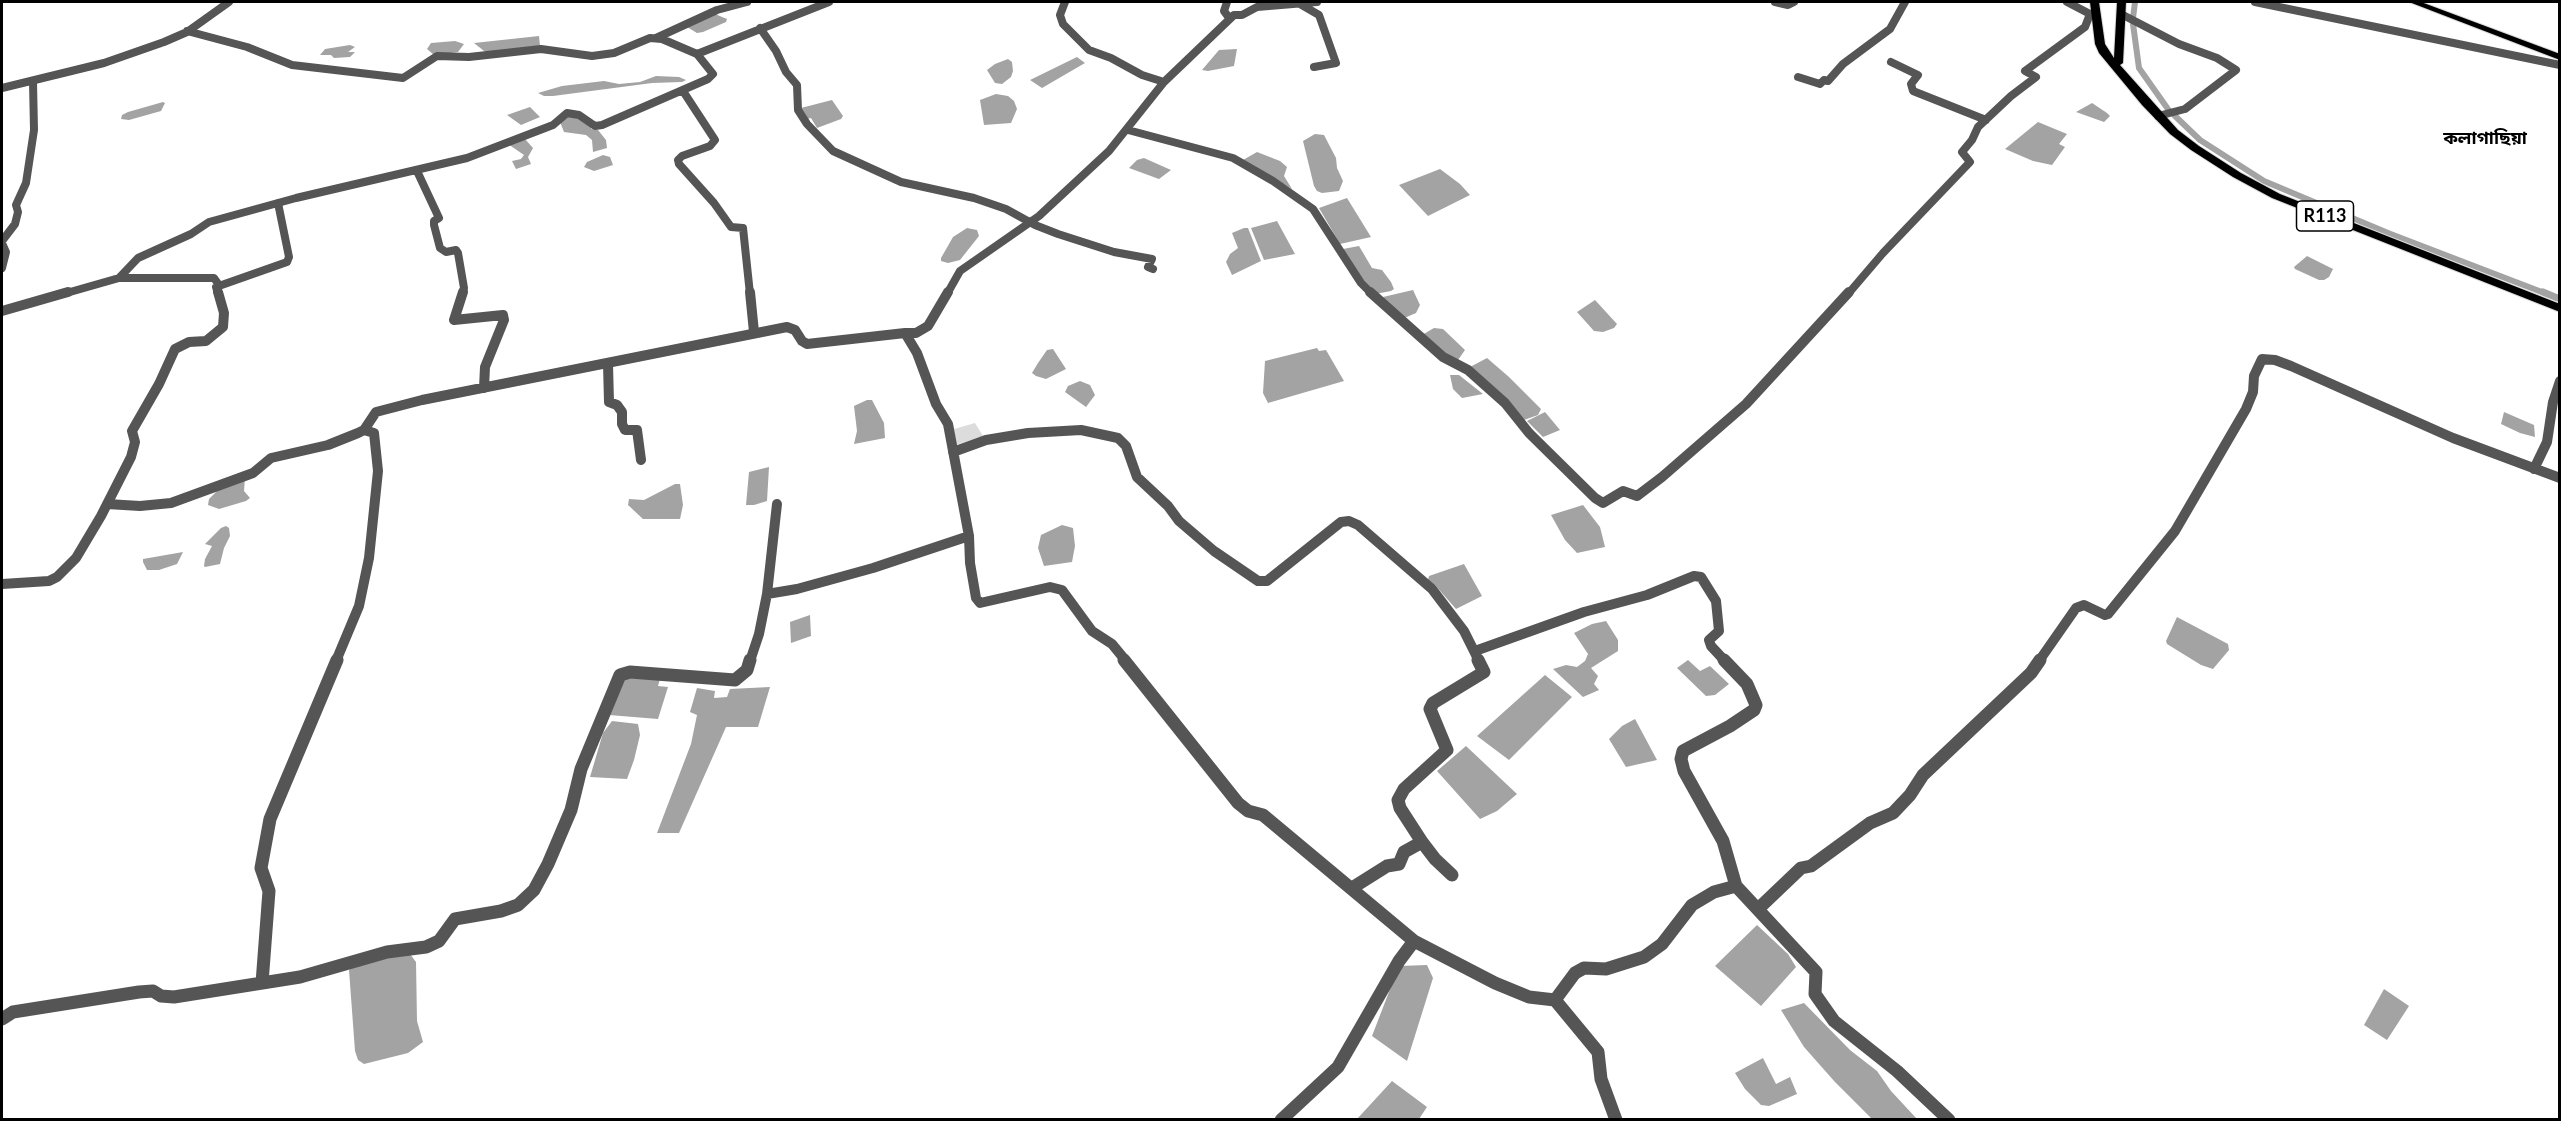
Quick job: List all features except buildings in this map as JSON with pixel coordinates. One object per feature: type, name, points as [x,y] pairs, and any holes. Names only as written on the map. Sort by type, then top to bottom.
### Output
[{"type":"main road","name":"R113","points":[[2094,2],[2100,44],[2104,53],[2121,68]]},
{"type":"main road","name":"R113","points":[[2104,2],[2108,45],[2121,68],[2158,116],[2195,148],[2237,176],[2276,196],[2559,308]]},
{"type":"main road","points":[[2121,68],[2122,2]]},
{"type":"main road","points":[[2414,2],[2559,57]]},
{"type":"main road","points":[[2426,2],[2559,51]]},
{"type":"street","points":[[2,88],[104,63],[187,32],[229,2]]},
{"type":"street","points":[[187,32],[247,47],[292,65],[403,78],[437,56],[469,57],[541,49],[592,56],[614,53],[640,40],[656,39],[717,10],[747,2]]},
{"type":"street","points":[[656,39],[697,54],[829,2]]},
{"type":"street","points":[[1065,2],[1060,15],[1063,24],[1089,50],[1111,58],[1142,75],[1164,82]]},
{"type":"street","points":[[1227,2],[1224,11],[1230,20]]},
{"type":"street","points":[[364,430],[376,412],[754,332],[787,327],[795,330],[802,341],[807,344],[916,333],[928,326],[960,271],[1031,222],[1109,151],[1128,130],[1133,118],[1147,105],[1164,82],[1234,15],[1242,15],[1254,7],[1317,2]]},
{"type":"street","points":[[1775,2],[1788,5],[1794,2]]},
{"type":"street","points":[[1798,76],[1820,84],[1824,80],[1828,81],[1843,64],[1890,29],[1905,2]]},
{"type":"street","points":[[1128,130],[1233,158],[1313,208],[1362,283],[1390,312],[1443,357],[1468,370],[1483,383],[1505,403],[1529,433],[1601,503],[1623,491],[1637,496],[1746,404],[1970,162],[1962,152],[1972,140],[1978,127],[2011,96],[2036,77],[2025,71],[2085,27],[2090,15],[2067,2]]},
{"type":"street","points":[[2255,2],[2559,65]]},
{"type":"street","points":[[1300,4],[1319,15],[1336,63],[1314,67]]},
{"type":"street","points":[[2121,14],[2179,44],[2217,58],[2236,70],[2185,109],[2158,116]]},
{"type":"street","points":[[760,28],[772,43],[786,72],[796,85],[798,110],[807,124],[833,151],[901,182],[974,198],[1006,209],[1058,234],[1114,252],[1152,259],[1148,267],[1154,269]]},
{"type":"street","points":[[119,278],[138,258],[191,234],[209,222],[278,203],[467,158],[553,125],[567,113],[579,115],[598,126],[700,84],[713,74],[697,54]]},
{"type":"street","points":[[1891,62],[1918,75],[1911,84],[1913,90],[1986,120]]},
{"type":"street","points":[[2,268],[6,252],[2,242],[15,224],[18,212],[16,205],[26,183],[34,130],[33,82]]},
{"type":"street","points":[[684,91],[715,140],[710,146],[682,156],[678,160],[731,227],[743,228],[754,332]]},
{"type":"street","points":[[417,171],[439,218],[434,221],[434,225],[440,248],[446,252],[456,250],[458,253],[464,288],[454,320],[503,315],[504,320],[485,367],[484,388]]},
{"type":"street","points":[[2,584],[40,583],[57,577],[76,558],[107,504],[135,447],[132,431],[159,384],[175,349],[189,342],[206,341],[223,327],[224,313],[216,286],[287,262],[289,257],[278,203]]},
{"type":"street","points":[[2,311],[119,278],[214,278],[219,285]]},
{"type":"street","points":[[905,333],[917,353],[936,404],[948,424],[964,501],[976,598],[980,603],[1050,587],[1062,590],[1092,631],[1112,644],[1238,803],[1248,811],[1263,815],[1414,941],[1495,983],[1528,997],[1555,999],[1598,1052],[1601,1079],[1616,1119]]},
{"type":"street","points":[[1758,909],[1801,868],[1811,866],[1870,823],[1893,813],[1910,795],[1923,775],[2031,673],[2076,608],[2084,605],[2104,615],[2108,614],[2175,531],[2246,409],[2253,392],[2254,376],[2262,359],[2275,360],[2291,366],[2453,438],[2559,478]]},
{"type":"street","points":[[608,364],[609,402],[617,405],[622,412],[624,430],[637,430],[641,460]]},
{"type":"street","points":[[2534,469],[2547,442],[2553,402],[2559,381]]},
{"type":"street","points":[[107,504],[140,506],[171,503],[253,473],[271,458],[328,445],[364,430],[374,433],[378,471],[369,558],[359,606],[270,819],[261,868],[269,891],[262,982]]},
{"type":"street","points":[[953,452],[986,440],[1028,433],[1081,430],[1118,438],[1126,446],[1137,477],[1168,506],[1179,521],[1215,551],[1263,582],[1341,522],[1349,521],[1358,525],[1432,589],[1450,610],[1475,651],[1484,672],[1433,703],[1430,709],[1447,750],[1404,789],[1398,800],[1400,808],[1422,842],[1435,860],[1452,875]]},
{"type":"street","points":[[2,1019],[13,1012],[139,992],[153,991],[161,996],[174,997],[300,976],[387,952],[426,947],[439,941],[455,919],[518,905],[534,890],[548,864],[574,801],[581,769],[620,675],[630,672],[735,680],[747,669],[759,634],[767,594],[777,504]]},
{"type":"street","points":[[767,594],[797,590],[862,572],[969,536]]},
{"type":"street","points":[[1475,651],[1584,612],[1647,595],[1694,576],[1701,577],[1716,601],[1719,631],[1709,640],[1711,646],[1747,684],[1756,705],[1754,710],[1730,726],[1683,750],[1681,759],[1684,771],[1723,841],[1736,886],[1816,972],[1815,994],[1834,1021],[1897,1071],[1949,1119]]},
{"type":"street","points":[[1352,888],[1387,866],[1399,864],[1404,852],[1422,842]]},
{"type":"street","points":[[1555,999],[1575,973],[1584,968],[1606,969],[1644,957],[1662,944],[1692,905],[1714,892],[1736,886]]},
{"type":"street","points":[[1281,1119],[1338,1067],[1394,970],[1414,941]]},
{"type":"shaded area","points":[[715,14],[727,19],[726,22],[697,33],[687,27]]},
{"type":"shaded area","points":[[539,36],[540,46],[491,52],[484,51],[474,43]]},
{"type":"shaded area","points":[[455,41],[464,44],[458,52],[434,55],[427,49],[431,43]]},
{"type":"shaded area","points":[[350,45],[355,47],[348,52],[355,52],[350,57],[334,58],[331,55],[320,55],[325,49]]},
{"type":"shaded area","points":[[1237,49],[1234,66],[1202,70],[1219,50]]},
{"type":"shaded area","points":[[1077,57],[1085,63],[1042,88],[1030,80]]},
{"type":"shaded area","points":[[1008,59],[1012,62],[1011,77],[1002,84],[995,83],[987,70]]},
{"type":"shaded area","points":[[656,76],[679,77],[686,80],[553,96],[538,93],[562,86],[604,81],[619,84],[640,82]]},
{"type":"shaded area","points":[[996,94],[1008,96],[1014,101],[1017,109],[1011,123],[984,125],[980,100]]},
{"type":"shaded area","points":[[832,100],[843,116],[841,119],[817,128],[811,118],[807,119],[801,108]]},
{"type":"shaded area","points":[[165,103],[161,111],[129,120],[121,119],[122,115],[128,112]]},
{"type":"shaded area","points":[[2092,103],[2110,116],[2104,122],[2076,112]]},
{"type":"shaded area","points":[[530,107],[540,117],[521,125],[507,115]]},
{"type":"shaded area","points":[[570,114],[591,126],[591,129],[598,130],[606,140],[607,148],[593,152],[592,140],[586,135],[564,132],[560,122]]},
{"type":"shaded area","points":[[2038,122],[2067,134],[2059,144],[2065,147],[2052,165],[2033,161],[2005,149]]},
{"type":"shaded area","points":[[1315,134],[1324,135],[1336,158],[1337,168],[1343,181],[1339,191],[1322,193],[1314,186],[1303,141]]},
{"type":"shaded area","points":[[525,139],[533,148],[528,157],[531,164],[516,169],[512,161],[521,159],[524,155],[508,144]]},
{"type":"shaded area","points":[[1257,152],[1280,161],[1287,167],[1284,176],[1292,189],[1243,160]]},
{"type":"shaded area","points":[[603,155],[610,157],[613,165],[594,171],[584,167],[587,162]]},
{"type":"shaded area","points":[[1144,158],[1171,170],[1159,179],[1129,168],[1137,160]]},
{"type":"shaded area","points":[[1440,169],[1470,195],[1428,216],[1399,185]]},
{"type":"shaded area","points":[[1347,198],[1371,237],[1340,244],[1319,208]]},
{"type":"shaded area","points":[[1277,221],[1295,254],[1264,260],[1251,228]]},
{"type":"shaded area","points":[[967,228],[977,230],[979,236],[960,260],[948,263],[941,261],[953,237]]},
{"type":"shaded area","points":[[1248,228],[1261,261],[1232,275],[1226,262],[1230,254],[1238,248],[1232,233]]},
{"type":"shaded area","points":[[1359,246],[1372,268],[1382,270],[1394,289],[1375,294],[1361,279],[1343,249]]},
{"type":"shaded area","points":[[2307,256],[2333,269],[2329,277],[2319,280],[2295,269],[2294,267]]},
{"type":"shaded area","points":[[1413,290],[1420,305],[1416,313],[1402,319],[1392,313],[1383,297]]},
{"type":"shaded area","points":[[1595,300],[1617,324],[1614,328],[1603,332],[1594,331],[1577,312]]},
{"type":"shaded area","points":[[1434,328],[1443,329],[1465,350],[1458,360],[1447,356],[1422,335]]},
{"type":"shaded area","points":[[1317,348],[1319,351],[1326,350],[1344,381],[1268,403],[1263,393],[1265,361]]},
{"type":"shaded area","points":[[1053,349],[1066,369],[1046,379],[1036,376],[1032,373],[1038,363],[1047,350]]},
{"type":"shaded area","points":[[1487,358],[1541,409],[1538,415],[1524,420],[1470,367]]},
{"type":"shaded area","points":[[1450,375],[1459,375],[1483,394],[1462,398],[1453,389]]},
{"type":"shaded area","points":[[1080,381],[1090,385],[1095,395],[1086,407],[1065,392],[1068,386]]},
{"type":"shaded area","points":[[872,400],[884,423],[885,438],[854,444],[857,431],[854,406]]},
{"type":"shaded area","points":[[1545,412],[1560,430],[1543,437],[1527,421]]},
{"type":"shaded area","points":[[2504,412],[2534,425],[2535,437],[2501,424]]},
{"type":"shaded area","points":[[975,423],[983,436],[956,445],[954,429]]},
{"type":"shaded area","points":[[769,467],[767,501],[746,505],[749,472]]},
{"type":"shaded area","points":[[245,478],[244,491],[250,498],[246,501],[219,509],[208,505],[209,499],[219,489]]},
{"type":"shaded area","points":[[675,484],[680,484],[683,505],[680,519],[643,519],[628,505],[629,499],[644,500]]},
{"type":"shaded area","points":[[1583,505],[1600,527],[1605,547],[1577,553],[1565,540],[1551,515]]},
{"type":"shaded area","points":[[1062,525],[1073,528],[1075,546],[1072,562],[1044,566],[1038,548],[1041,535]]},
{"type":"shaded area","points":[[226,526],[229,528],[230,536],[220,564],[205,567],[205,559],[212,546],[205,544]]},
{"type":"shaded area","points":[[183,552],[177,564],[159,570],[147,570],[143,562],[143,559]]},
{"type":"shaded area","points":[[1464,564],[1482,596],[1456,609],[1435,585],[1427,584],[1429,576]]},
{"type":"shaded area","points":[[810,615],[811,636],[791,643],[790,622]]},
{"type":"shaded area","points":[[2177,617],[2228,644],[2229,650],[2213,669],[2201,665],[2167,644],[2166,641]]},
{"type":"shaded area","points":[[1606,621],[1618,640],[1618,651],[1591,668],[1598,676],[1594,684],[1599,690],[1583,697],[1553,669],[1566,665],[1577,667],[1585,661],[1588,654],[1574,633],[1592,624]]},
{"type":"shaded area","points":[[1688,660],[1700,671],[1710,666],[1729,684],[1715,695],[1706,696],[1677,668]]},
{"type":"shaded area","points":[[1545,675],[1572,697],[1509,760],[1477,736]]},
{"type":"shaded area","points":[[624,678],[660,679],[658,686],[668,687],[658,719],[609,715]]},
{"type":"shaded area","points":[[770,687],[758,727],[726,727],[679,833],[657,833],[691,744],[697,715],[690,712],[697,688],[715,691],[714,698],[727,697],[730,689]]},
{"type":"shaded area","points":[[1635,719],[1657,760],[1626,767],[1609,739],[1622,726]]},
{"type":"shaded area","points":[[612,721],[638,724],[640,735],[627,779],[590,777],[603,733]]},
{"type":"shaded area","points":[[1466,746],[1517,794],[1497,811],[1480,819],[1437,771]]},
{"type":"shaded area","points":[[1757,925],[1788,954],[1796,967],[1761,1006],[1715,966]]},
{"type":"shaded area","points":[[410,954],[416,962],[417,1021],[423,1042],[408,1053],[364,1064],[358,1060],[355,1051],[349,970],[361,961]]},
{"type":"shaded area","points":[[1427,965],[1433,978],[1407,1061],[1372,1036],[1399,966]]},
{"type":"shaded area","points":[[2384,989],[2409,1006],[2387,1040],[2364,1025]]},
{"type":"shaded area","points":[[1804,1003],[1850,1050],[1877,1071],[1891,1091],[1917,1119],[1872,1119],[1835,1082],[1804,1047],[1781,1010]]},
{"type":"shaded area","points":[[1763,1058],[1776,1084],[1790,1077],[1797,1094],[1769,1106],[1761,1105],[1745,1089],[1735,1073]]},
{"type":"shaded area","points":[[1392,1081],[1427,1107],[1419,1119],[1357,1119]]},
{"type":"waterway","points":[[2133,18],[2135,2]]},
{"type":"waterway","points":[[2133,24],[2139,68],[2170,112]]},
{"type":"waterway","points":[[2174,115],[2200,140],[2264,181],[2388,233],[2547,294]]},
{"type":"waterway","points":[[2543,292],[2560,299]]},
{"type":"district","name":"কলাগাছিয়া","points":[[2485,138]]}]
